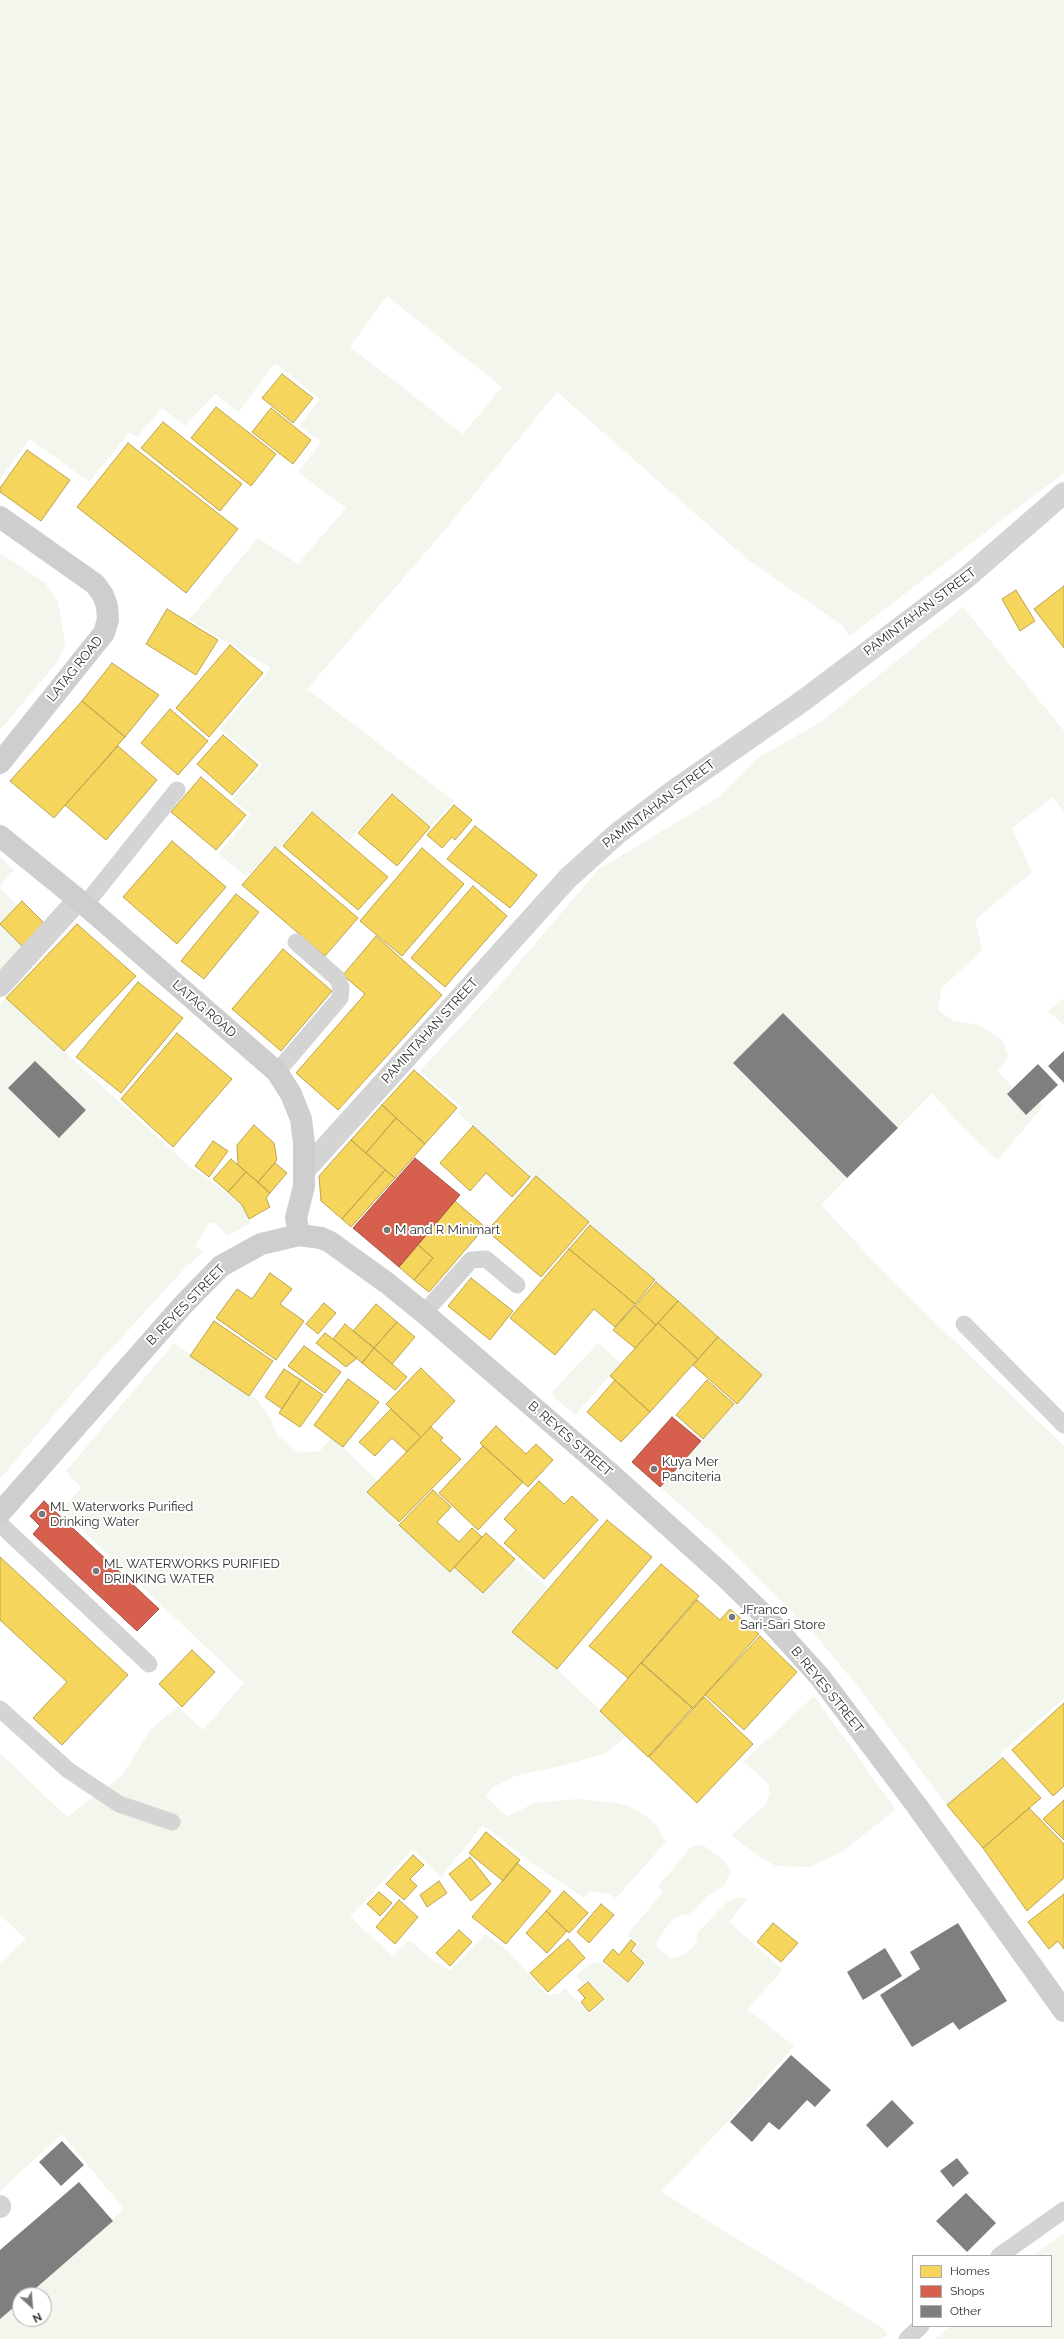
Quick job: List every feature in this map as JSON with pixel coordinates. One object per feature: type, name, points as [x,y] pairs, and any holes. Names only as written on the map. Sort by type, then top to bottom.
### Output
[{"type":"street","name":"PAMINTAHAN STREET","points":[[305,1170],[568,878],[612,838],[672,792],[804,700],[966,578],[1064,493]]},
{"type":"street","name":"LATAG ROAD","points":[[0,517],[95,584],[103,595],[107,606],[108,620],[104,633],[0,762]]},
{"type":"street","name":"LATAG ROAD","points":[[0,836],[81,902],[277,1072],[291,1094],[301,1119],[305,1170],[304,1186],[296,1218],[299,1235]]},
{"type":"street","points":[[0,986],[81,902]]},
{"type":"street","name":"B. REYES STREET","points":[[0,1513],[183,1305],[221,1266],[261,1244],[299,1235],[321,1238],[330,1242],[387,1283],[424,1313],[723,1575],[789,1642],[820,1677],[916,1806],[1064,2011]]},
{"type":"lane","points":[[81,902],[177,790]]},
{"type":"lane","points":[[277,1072],[340,998],[340,987],[337,978],[296,942]]},
{"type":"lane","points":[[424,1313],[471,1260],[486,1259],[517,1285]]},
{"type":"lane","points":[[964,1324],[1064,1425]]},
{"type":"lane","points":[[0,1524],[149,1664]]},
{"type":"lane","points":[[0,1709],[68,1770],[119,1804],[172,1822]]},
{"type":"lane","points":[[1000,2255],[1064,2210]]},
{"type":"lane","points":[[907,2339],[920,2327]]},
{"type":"shaded area","points":[[0,0],[1064,0],[1064,473],[849,636],[843,626],[747,559],[557,392],[440,536],[307,689],[454,801],[431,826],[391,792],[349,841],[311,810],[279,849],[274,846],[247,877],[218,854],[251,815],[232,799],[262,765],[220,729],[271,668],[189,620],[258,538],[298,564],[346,508],[298,472],[321,442],[299,426],[320,399],[275,363],[239,412],[215,394],[185,426],[162,408],[137,437],[129,433],[89,482],[30,439],[0,479]],"holes":[[[387,296],[502,387],[463,434],[350,347]]]},
{"type":"shaded area","points":[[0,553],[45,583],[58,602],[65,644],[59,660],[0,730]]},
{"type":"shaded area","points":[[963,607],[1064,731],[1064,812],[1053,797],[1012,828],[1032,872],[975,920],[982,950],[942,988],[938,1010],[954,1021],[980,1025],[1003,1041],[1008,1056],[998,1071],[1013,1088],[1007,1094],[1026,1114],[1039,1101],[1043,1106],[998,1160],[965,1130],[932,1093],[898,1128],[783,1013],[733,1063],[847,1178],[821,1205],[894,1283],[1064,1446],[1064,1698],[1000,1754],[1003,1758],[947,1805],[860,1689],[816,1636],[728,1547],[660,1487],[762,1375],[536,1176],[533,1179],[530,1177],[458,1113],[462,1108],[420,1071],[499,986],[599,869],[720,796],[758,758],[821,722]]},
{"type":"shaded area","points":[[0,857],[14,870],[0,886]]},
{"type":"shaded area","points":[[0,887],[17,906],[0,924]]},
{"type":"shaded area","points":[[0,924],[22,946],[0,973]]},
{"type":"shaded area","points":[[6,998],[188,1165],[241,1205],[251,1223],[227,1236],[217,1224],[210,1222],[195,1246],[203,1252],[185,1268],[91,1371],[0,1479],[0,1004]],"holes":[[[35,1061],[86,1110],[59,1138],[8,1088]]]},
{"type":"shaded area","points":[[1064,998],[1064,1025],[1048,1011]]},
{"type":"shaded area","points":[[174,1343],[257,1400],[270,1418],[277,1435],[299,1453],[320,1451],[331,1438],[343,1447],[378,1481],[368,1492],[399,1525],[454,1567],[483,1593],[515,1559],[549,1589],[512,1632],[557,1669],[627,1736],[604,1754],[565,1765],[515,1776],[492,1788],[486,1797],[507,1816],[535,1803],[577,1799],[618,1803],[634,1808],[655,1823],[666,1842],[616,1898],[609,1894],[590,1891],[584,1898],[533,1864],[483,1825],[441,1877],[413,1849],[350,1917],[393,1956],[409,1940],[428,1956],[450,1971],[485,1934],[508,1951],[547,1994],[558,1994],[565,1988],[589,2014],[606,1999],[588,1980],[583,1983],[576,1975],[589,1964],[601,1962],[629,1983],[646,1963],[633,1951],[639,1944],[627,1935],[663,1892],[658,1887],[689,1849],[696,1845],[704,1846],[725,1861],[730,1872],[725,1885],[708,1896],[688,1915],[682,1915],[672,1920],[657,1940],[657,1947],[671,1959],[683,1955],[694,1946],[697,1940],[697,1933],[726,1903],[736,1897],[747,1899],[729,1922],[783,1970],[747,2009],[794,2046],[730,2119],[661,2192],[881,2327],[888,2334],[882,2339],[0,2339],[0,2319],[12,2309],[12,2327],[52,2327],[52,2287],[37,2287],[124,2209],[62,2134],[0,2191],[0,1963],[26,1939],[0,1915],[0,1753],[67,1817],[122,1776],[150,1730],[178,1706],[203,1730],[244,1683],[61,1510],[81,1488],[66,1471]]},
{"type":"shaded area","points":[[597,1344],[599,1344],[621,1363],[575,1415],[554,1397],[553,1391]]},
{"type":"shaded area","points":[[814,1696],[896,1810],[841,1852],[826,1860],[809,1867],[776,1866],[758,1856],[731,1835],[766,1804],[770,1793],[768,1783],[743,1762]]},
{"type":"shaded area","points":[[1064,2233],[1064,2339],[935,2339],[949,2327],[1052,2327],[1052,2255],[1033,2255]]},
{"type":"building: Homes","points":[[282,374],[313,398],[293,423],[262,398]]},
{"type":"building: Homes","points":[[216,407],[276,454],[251,486],[191,438]]},
{"type":"building: Homes","points":[[271,408],[311,440],[293,464],[252,432]]},
{"type":"building: Homes","points":[[163,422],[242,484],[220,511],[141,448]]},
{"type":"building: Homes","points":[[128,443],[238,529],[186,593],[77,507]]},
{"type":"building: Homes","points":[[27,450],[70,480],[41,521],[0,492],[0,488]]},
{"type":"building: Homes","points":[[1064,586],[1064,648],[1034,609]]},
{"type":"building: Homes","points":[[1016,590],[1035,621],[1020,631],[1002,599]]},
{"type":"building: Homes","points":[[167,609],[218,640],[196,675],[146,644]]},
{"type":"building: Homes","points":[[230,645],[263,673],[209,737],[176,708]]},
{"type":"building: Homes","points":[[112,663],[159,695],[125,737],[82,701]]},
{"type":"building: Homes","points":[[82,701],[125,737],[54,818],[10,781]]},
{"type":"building: Homes","points":[[170,709],[208,741],[178,775],[141,743]]},
{"type":"building: Homes","points":[[223,735],[258,765],[232,795],[197,764]]},
{"type":"building: Homes","points":[[118,746],[157,780],[106,840],[65,805]]},
{"type":"building: Homes","points":[[201,777],[246,815],[216,850],[171,812]]},
{"type":"building: Homes","points":[[392,794],[430,827],[397,866],[358,833]]},
{"type":"building: Homes","points":[[454,805],[472,820],[455,840],[452,837],[442,848],[427,835]]},
{"type":"building: Homes","points":[[312,812],[388,877],[358,910],[283,846]]},
{"type":"building: Homes","points":[[475,826],[537,875],[510,908],[447,859]]},
{"type":"building: Homes","points":[[172,841],[226,887],[177,944],[123,897]]},
{"type":"building: Homes","points":[[275,847],[358,918],[325,956],[242,885]]},
{"type":"building: Homes","points":[[422,848],[464,884],[402,956],[360,921]]},
{"type":"building: Homes","points":[[473,886],[507,916],[445,987],[411,958]]},
{"type":"building: Homes","points":[[236,894],[259,912],[204,979],[181,961]]},
{"type":"building: Homes","points":[[22,901],[44,923],[22,946],[0,924]]},
{"type":"building: Homes","points":[[77,924],[136,976],[64,1051],[6,998]]},
{"type":"building: Homes","points":[[376,936],[442,995],[338,1110],[296,1073],[365,994],[343,975]]},
{"type":"building: Homes","points":[[283,949],[332,991],[281,1051],[232,1009]]},
{"type":"building: Homes","points":[[138,982],[183,1018],[121,1093],[76,1057]]},
{"type":"building: Homes","points":[[177,1033],[232,1079],[173,1147],[121,1099]]},
{"type":"building: Homes","points":[[414,1070],[457,1108],[425,1144],[382,1105]]},
{"type":"building: Homes","points":[[382,1105],[396,1118],[366,1153],[351,1140]]},
{"type":"building: Homes","points":[[396,1118],[425,1144],[395,1178],[366,1153]]},
{"type":"building: Homes","points":[[254,1125],[274,1143],[277,1160],[258,1182],[238,1165],[237,1145]]},
{"type":"building: Homes","points":[[473,1126],[530,1177],[512,1197],[486,1173],[470,1191],[440,1163]]},
{"type":"building: Homes","points":[[351,1140],[385,1170],[342,1219],[321,1201],[319,1176]]},
{"type":"building: Homes","points":[[213,1141],[228,1151],[209,1177],[195,1166]]},
{"type":"building: Homes","points":[[231,1159],[246,1172],[228,1192],[213,1179]]},
{"type":"building: Homes","points":[[275,1163],[287,1173],[270,1193],[258,1182]]},
{"type":"building: Homes","points":[[385,1170],[395,1178],[351,1227],[342,1219]]},
{"type":"building: Homes","points":[[246,1172],[270,1193],[266,1198],[270,1207],[249,1219],[242,1205],[228,1192]]},
{"type":"building: Homes","points":[[536,1176],[589,1222],[541,1277],[487,1231]]},
{"type":"building: Homes","points":[[455,1201],[485,1227],[429,1292],[414,1280],[433,1258],[418,1245]]},
{"type":"building: Homes","points":[[590,1225],[655,1280],[635,1304],[569,1249]]},
{"type":"building: Homes","points":[[418,1245],[433,1258],[414,1280],[399,1267]]},
{"type":"building: Homes","points":[[569,1249],[635,1304],[615,1327],[594,1309],[555,1355],[510,1318]]},
{"type":"building: Homes","points":[[270,1273],[292,1289],[280,1304],[304,1321],[276,1360],[216,1318],[237,1289],[252,1299]]},
{"type":"building: Homes","points":[[471,1278],[513,1311],[490,1340],[448,1306]]},
{"type":"building: Homes","points":[[656,1282],[678,1301],[656,1325],[635,1306]]},
{"type":"building: Homes","points":[[678,1301],[718,1337],[698,1359],[658,1323]]},
{"type":"building: Homes","points":[[324,1303],[336,1313],[318,1334],[306,1324]]},
{"type":"building: Homes","points":[[376,1304],[397,1322],[374,1348],[353,1331]]},
{"type":"building: Homes","points":[[635,1306],[656,1325],[635,1348],[613,1330]]},
{"type":"building: Homes","points":[[214,1321],[273,1361],[249,1396],[190,1356]]},
{"type":"building: Homes","points":[[397,1322],[415,1337],[392,1364],[374,1348]]},
{"type":"building: Homes","points":[[658,1323],[698,1359],[650,1412],[610,1376]]},
{"type":"building: Homes","points":[[345,1324],[374,1348],[362,1363],[333,1339]]},
{"type":"building: Homes","points":[[325,1333],[357,1358],[346,1367],[316,1343]]},
{"type":"building: Homes","points":[[718,1337],[762,1375],[737,1404],[693,1365]]},
{"type":"building: Homes","points":[[304,1346],[341,1372],[325,1393],[288,1366]]},
{"type":"building: Homes","points":[[374,1348],[407,1377],[395,1390],[362,1363]]},
{"type":"building: Homes","points":[[421,1368],[455,1401],[421,1437],[386,1404]]},
{"type":"building: Homes","points":[[284,1369],[301,1380],[282,1409],[265,1397]]},
{"type":"building: Homes","points":[[348,1379],[379,1402],[343,1447],[314,1425]]},
{"type":"building: Homes","points":[[301,1380],[323,1395],[300,1427],[279,1413]]},
{"type":"building: Homes","points":[[615,1380],[650,1412],[621,1442],[587,1412]]},
{"type":"building: Homes","points":[[707,1380],[734,1404],[703,1439],[676,1415]]},
{"type":"building: Homes","points":[[391,1409],[421,1437],[407,1452],[392,1438],[375,1456],[359,1442]]},
{"type":"building: Homes","points":[[496,1426],[526,1454],[536,1444],[553,1460],[528,1487],[480,1443]]},
{"type":"building: Homes","points":[[431,1427],[443,1438],[440,1440],[461,1459],[399,1522],[367,1492]]},
{"type":"building: Homes","points":[[483,1446],[523,1482],[478,1530],[439,1493]]},
{"type":"building: Homes","points":[[539,1481],[564,1504],[572,1496],[598,1520],[544,1579],[504,1543],[516,1530],[504,1519]]},
{"type":"building: Homes","points":[[433,1490],[451,1507],[437,1522],[459,1542],[472,1528],[482,1537],[450,1572],[399,1525]]},
{"type":"building: Homes","points":[[607,1520],[652,1557],[557,1669],[512,1632]]},
{"type":"building: Homes","points":[[486,1533],[515,1559],[483,1593],[454,1567]]},
{"type":"building: Homes","points":[[0,1557],[128,1675],[62,1745],[33,1718],[67,1682],[0,1620]]},
{"type":"building: Homes","points":[[661,1564],[699,1596],[628,1678],[589,1646]]},
{"type":"building: Homes","points":[[697,1600],[720,1620],[730,1609],[759,1634],[693,1708],[642,1663]]},
{"type":"building: Homes","points":[[760,1636],[797,1672],[744,1730],[705,1695]]},
{"type":"building: Homes","points":[[192,1650],[215,1672],[182,1707],[159,1684]]},
{"type":"building: Homes","points":[[641,1663],[692,1708],[648,1757],[600,1711]]},
{"type":"building: Homes","points":[[704,1697],[753,1744],[697,1803],[649,1757]]},
{"type":"building: Homes","points":[[1064,1703],[1064,1786],[1053,1796],[1012,1750]]},
{"type":"building: Homes","points":[[1003,1758],[1041,1798],[983,1848],[947,1805]]},
{"type":"building: Homes","points":[[1064,1800],[1064,1840],[1043,1819]]},
{"type":"building: Homes","points":[[1029,1808],[1064,1844],[1064,1878],[1027,1911],[983,1848]]},
{"type":"building: Homes","points":[[486,1832],[520,1860],[503,1881],[469,1853]]},
{"type":"building: Homes","points":[[413,1855],[424,1865],[410,1879],[417,1886],[404,1900],[386,1884]]},
{"type":"building: Homes","points":[[470,1857],[491,1884],[471,1901],[449,1874]]},
{"type":"building: Homes","points":[[517,1863],[551,1891],[506,1944],[472,1917]]},
{"type":"building: Homes","points":[[439,1881],[447,1893],[427,1907],[420,1895]]},
{"type":"building: Homes","points":[[564,1891],[588,1913],[569,1933],[546,1911]]},
{"type":"building: Homes","points":[[379,1892],[392,1903],[380,1916],[367,1904]]},
{"type":"building: Homes","points":[[1064,1894],[1064,1949],[1058,1941],[1049,1949],[1028,1922]]},
{"type":"building: Homes","points":[[399,1900],[418,1917],[395,1944],[376,1927]]},
{"type":"building: Homes","points":[[601,1904],[614,1915],[589,1943],[577,1932]]},
{"type":"building: Homes","points":[[546,1911],[567,1931],[547,1953],[526,1933]]},
{"type":"building: Homes","points":[[773,1923],[798,1943],[781,1962],[757,1942]]},
{"type":"building: Homes","points":[[459,1930],[472,1942],[450,1966],[436,1953]]},
{"type":"building: Homes","points":[[568,1939],[585,1958],[548,1992],[530,1973]]},
{"type":"building: Homes","points":[[631,1940],[636,1944],[631,1951],[644,1963],[628,1982],[603,1961],[613,1949],[619,1955]]},
{"type":"building: Homes","points":[[588,1982],[604,1999],[589,2012],[581,2002],[585,1998],[578,1990]]},
{"type":"building: Shops","points":[[415,1158],[460,1195],[399,1267],[353,1228]]},
{"type":"building: Shops","points":[[672,1417],[701,1441],[660,1487],[632,1462]]},
{"type":"building: Shops","name":"ML WATERWORKS PURIFIED DRINKING WATER","points":[[44,1501],[159,1609],[137,1631],[33,1534],[40,1526],[30,1516]]},
{"type":"building: Other","points":[[783,1013],[898,1128],[847,1178],[733,1063]]},
{"type":"building: Other","points":[[1064,1051],[1064,1083],[1048,1066]]},
{"type":"building: Other","points":[[35,1061],[86,1110],[59,1138],[8,1088]]},
{"type":"building: Other","points":[[1038,1064],[1058,1085],[1026,1115],[1007,1094]]},
{"type":"building: Other","points":[[958,1923],[1007,2001],[959,2030],[953,2022],[912,2047],[880,1995],[920,1969],[910,1952]]},
{"type":"building: Other","points":[[885,1948],[902,1976],[863,2000],[847,1972]]},
{"type":"building: Other","points":[[791,2055],[831,2090],[815,2107],[807,2100],[779,2130],[769,2122],[752,2142],[730,2122]]},
{"type":"building: Other","points":[[892,2100],[914,2123],[887,2148],[866,2125]]},
{"type":"building: Other","points":[[62,2141],[84,2165],[61,2186],[39,2162]]},
{"type":"building: Other","points":[[957,2158],[969,2173],[953,2187],[940,2171]]},
{"type":"building: Other","points":[[79,2182],[113,2221],[37,2287],[12,2287],[12,2309],[0,2319],[0,2250]]},
{"type":"building: Other","points":[[966,2193],[996,2223],[967,2252],[936,2221]]},
{"type":"place","name":"M and R Minimart","points":[[387,1230]]},
{"type":"place","name":"Kuya Mer Panciteria","points":[[654,1469]]},
{"type":"place","name":"ML Waterworks Purified Drinking Water","points":[[42,1514]]},
{"type":"place","name":"ML WATERWORKS PURIFIED DRINKING WATER","points":[[96,1571]]},
{"type":"place","name":"JFranco Sari-Sari Store","points":[[732,1617]]}]
